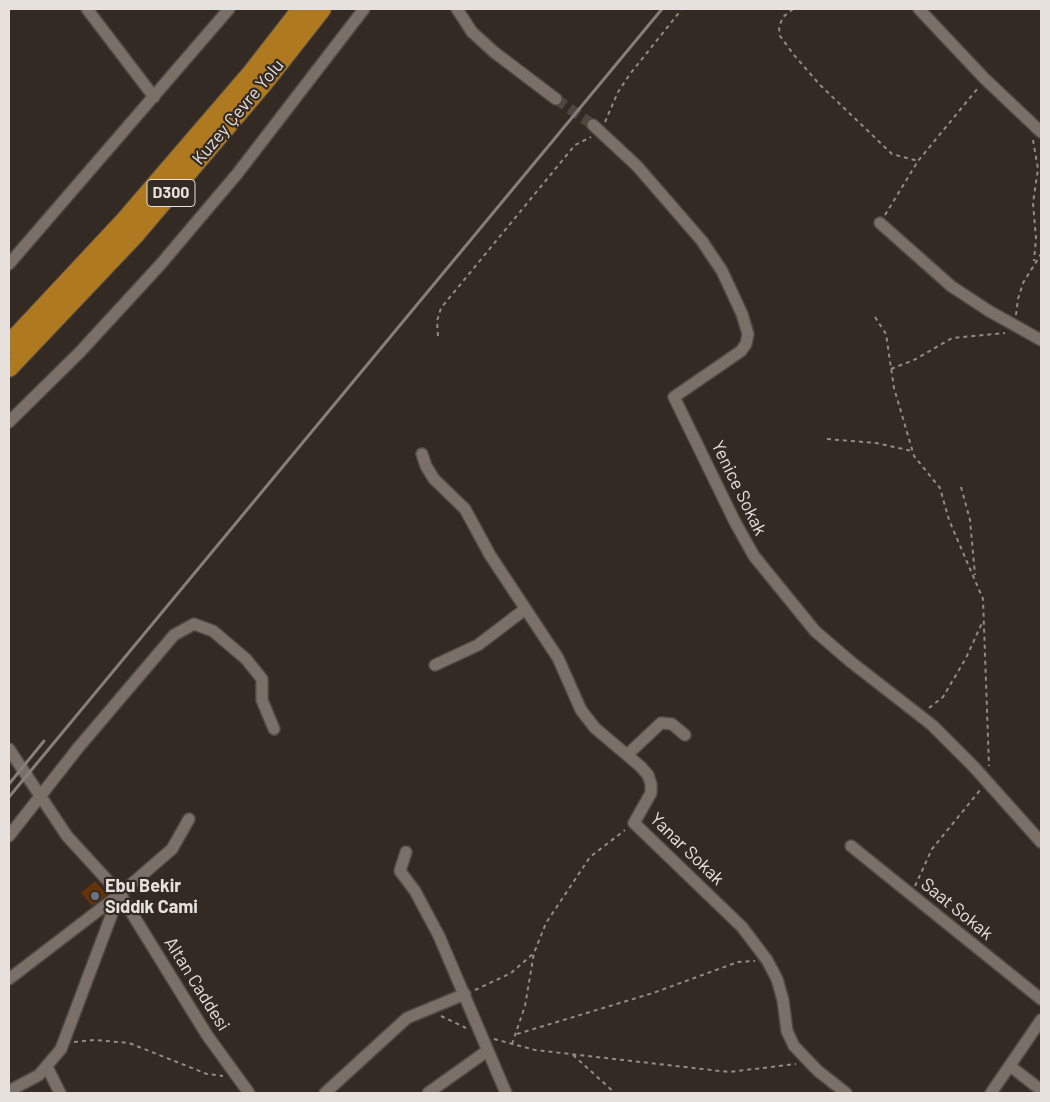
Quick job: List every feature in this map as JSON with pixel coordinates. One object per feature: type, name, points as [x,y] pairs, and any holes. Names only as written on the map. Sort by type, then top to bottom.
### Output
[{"type":"highway","name":"Kuzey Çevre Yolu","points":[[9,344],[124,222],[252,72],[301,9]]},
{"type":"highway","name":"Kuzey Çevre Yolu","points":[[9,368],[136,234],[264,83],[322,9]]},
{"type":"street","points":[[87,9],[154,97]]},
{"type":"street","points":[[9,264],[229,9]]},
{"type":"street","points":[[9,422],[108,323],[173,250],[264,140],[364,9]]},
{"type":"street","points":[[458,9],[472,32],[494,52],[556,99]]},
{"type":"street","points":[[919,9],[986,80],[1041,132]]},
{"type":"street","name":"Yenice Sokak","points":[[597,129],[650,180],[702,241],[722,271],[742,314],[748,334],[746,344],[741,351],[674,397],[742,538],[766,573],[815,631],[851,662],[916,711],[943,735],[1041,842]]},
{"type":"street","points":[[880,223],[951,286],[1041,340]]},
{"type":"street","name":"Yanar Sokak","points":[[422,454],[426,466],[434,479],[466,509],[490,555],[524,610],[558,658],[581,710],[595,728],[644,771],[652,787],[649,797],[634,823],[742,927],[767,960],[781,989],[785,1023],[790,1039],[808,1062],[846,1093]]},
{"type":"street","points":[[435,665],[478,645],[524,610]]},
{"type":"street","points":[[9,836],[41,798],[78,748],[174,635],[194,624],[213,631],[246,659],[262,678],[262,700],[274,729]]},
{"type":"street","points":[[627,756],[661,723],[672,724],[685,735]]},
{"type":"street","name":"Altan Caddesi","points":[[9,749],[67,836],[120,894],[207,1035],[249,1093]]},
{"type":"street","points":[[9,979],[120,894],[172,849],[189,819]]},
{"type":"street","name":"Saat Sokak","points":[[851,846],[1041,999]]},
{"type":"street","points":[[406,852],[400,870],[427,913],[465,994],[479,1034],[506,1093]]},
{"type":"street","points":[[11,1090],[31,1081],[48,1067],[62,1045],[120,894]]},
{"type":"street","points":[[325,1093],[407,1018],[465,994]]},
{"type":"street","points":[[991,1093],[1041,1020]]},
{"type":"street","points":[[428,1093],[487,1051]]},
{"type":"street","points":[[1010,1066],[1041,1090]]},
{"type":"street","points":[[48,1067],[60,1093]]},
{"type":"path","points":[[438,336],[437,321],[441,308],[575,145],[597,129],[618,92],[682,9]]},
{"type":"path","points":[[793,9],[783,17],[779,28],[782,39],[794,55],[820,85],[892,154],[918,161]]},
{"type":"path","points":[[880,223],[918,161],[986,80]]},
{"type":"path","points":[[1026,117],[1038,169],[1033,203],[1036,238],[1034,264]]},
{"type":"path","points":[[890,369],[916,359],[952,338],[999,334],[1018,327],[1016,312],[1023,283],[1041,254]]},
{"type":"path","points":[[875,317],[886,334],[890,369],[898,405],[912,451],[940,488],[949,520],[976,578],[983,599],[988,707],[987,781],[932,849],[911,894]]},
{"type":"path","points":[[827,439],[876,443],[912,451]]},
{"type":"path","points":[[961,486],[970,520],[976,578]]},
{"type":"path","points":[[916,711],[932,707],[943,697],[966,658],[984,620]]},
{"type":"path","points":[[512,1044],[525,1006],[534,953],[546,923],[590,857],[634,823]]},
{"type":"path","points":[[465,994],[511,973],[534,953]]},
{"type":"path","points":[[517,1034],[653,993],[738,962],[767,960]]},
{"type":"path","points":[[428,1010],[479,1034],[512,1044],[571,1054],[729,1072],[808,1062]]},
{"type":"path","points":[[62,1045],[95,1040],[130,1043],[207,1074],[235,1075]]},
{"type":"path","points":[[571,1054],[615,1093]]},
{"type":"building","name":"Ebu Bekir Sıddık Cami","points":[[95,881],[107,895],[92,906],[81,893]]},
{"type":"tunnel","points":[[556,99],[593,125]]},
{"type":"railway","points":[[9,797],[662,9]]},
{"type":"railway","points":[[9,784],[44,741]]},
{"type":"place","name":"Ebu Bekir Sıddık Cami","points":[[95,896]]}]
